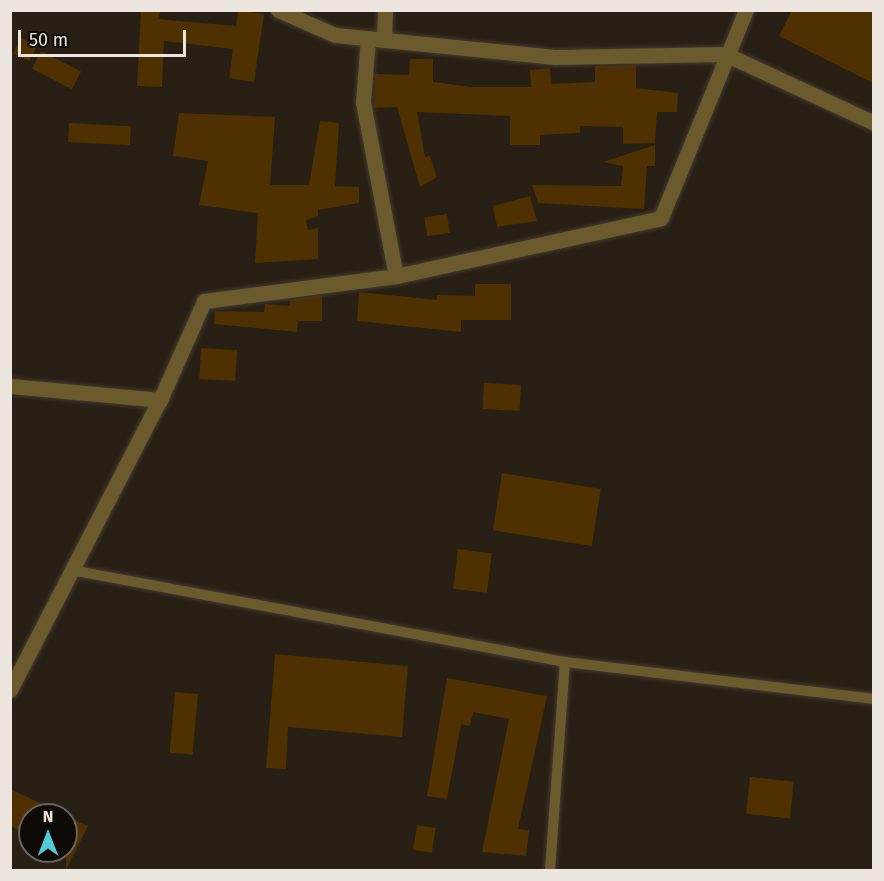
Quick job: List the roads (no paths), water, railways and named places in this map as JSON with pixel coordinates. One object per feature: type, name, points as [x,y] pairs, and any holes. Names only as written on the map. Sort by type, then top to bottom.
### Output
[{"type":"street","points":[[278,10],[335,35],[555,57],[725,54],[873,123]]},
{"type":"street","points":[[384,39],[385,10]]},
{"type":"street","points":[[10,690],[160,399],[204,300],[396,276],[661,218],[725,54],[746,10]]},
{"type":"street","points":[[368,38],[363,102],[396,276]]},
{"type":"street","points":[[10,386],[160,399]]},
{"type":"lane","points":[[71,570],[565,662],[873,699]]},
{"type":"lane","points":[[550,870],[565,662]]}]
